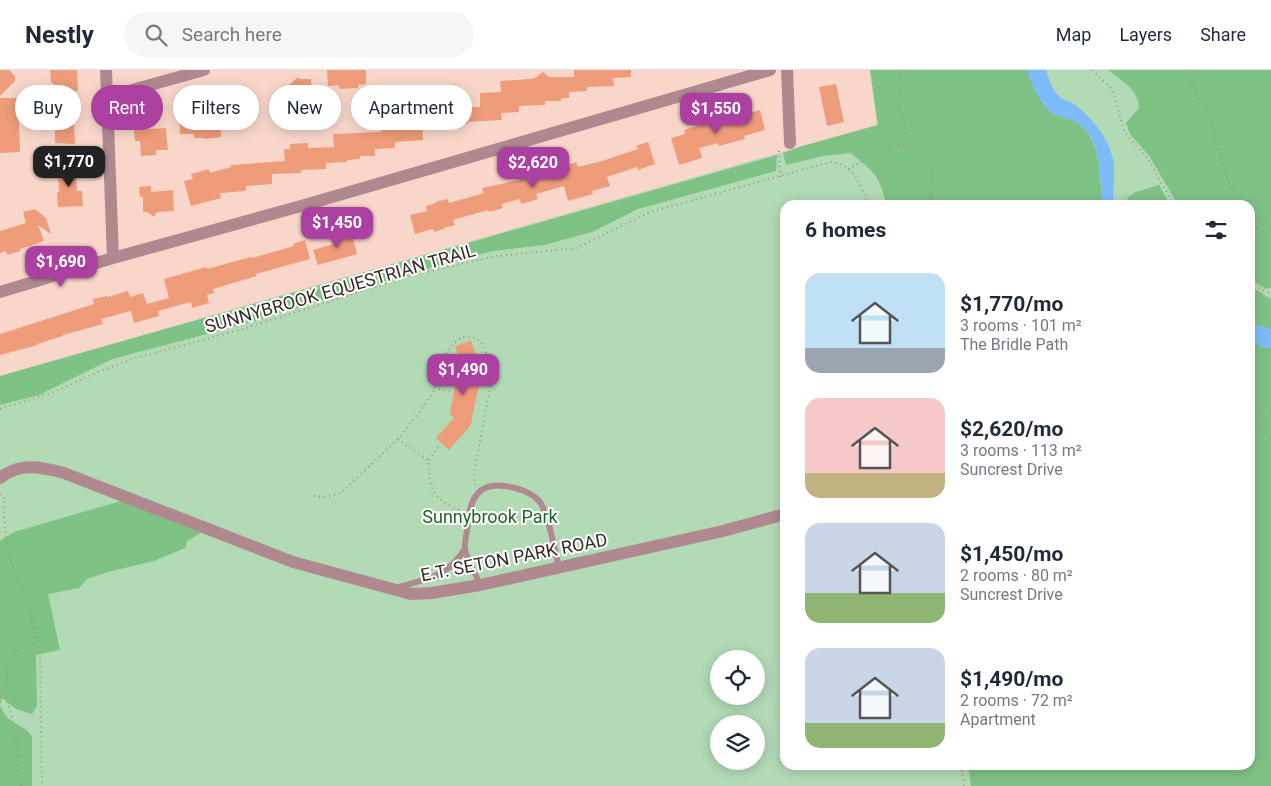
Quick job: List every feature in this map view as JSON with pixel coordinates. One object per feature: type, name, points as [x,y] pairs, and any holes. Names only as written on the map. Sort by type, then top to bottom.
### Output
[{"type":"street","points":[[106,70],[107,85]]},
{"type":"street","points":[[150,85],[204,70]]},
{"type":"street","points":[[0,292],[770,70]]},
{"type":"street","points":[[785,144],[787,70]]},
{"type":"street","points":[[108,130],[113,258]]},
{"type":"street","name":"E.T. SETON PARK ROAD","points":[[0,478],[7,472],[24,467],[64,473],[293,562],[411,594],[432,593],[480,585],[722,531],[780,515]]},
{"type":"lane","points":[[480,585],[465,549],[468,513],[476,495],[486,487],[499,485],[512,487],[531,495],[540,502],[545,512],[558,567]]},
{"type":"lane","points":[[392,589],[441,574],[451,568],[465,549]]},
{"type":"path","points":[[898,70],[901,78],[899,111],[907,130],[902,145]]},
{"type":"path","points":[[1092,70],[1112,89],[1125,133],[1148,159],[1171,200]]},
{"type":"path","points":[[1188,70],[1190,79],[1211,121],[1225,172],[1236,200]]},
{"type":"path","points":[[866,200],[858,179],[848,169],[884,149],[912,143],[921,144],[930,155],[932,166],[931,200]]},
{"type":"path","points":[[780,177],[778,150],[782,149],[785,144]]},
{"type":"path","name":"SUNNYBROOK EQUESTRIAN TRAIL","points":[[0,409],[49,394],[135,358],[236,331],[417,274],[500,255],[577,248],[650,212],[830,162],[839,163],[848,169]]},
{"type":"path","points":[[1255,220],[1261,225],[1271,224]]},
{"type":"path","points":[[1255,285],[1271,294]]},
{"type":"path","points":[[314,496],[325,497],[340,493],[398,438],[418,414],[434,388],[443,359],[455,342],[461,337],[468,336],[481,342],[492,377],[474,472],[476,495]]},
{"type":"path","points":[[434,388],[452,392]]},
{"type":"path","points":[[1255,413],[1264,413],[1271,410]]},
{"type":"path","points":[[1255,425],[1271,436]]},
{"type":"path","points":[[398,438],[428,461]]},
{"type":"path","points":[[439,446],[428,461],[430,486],[443,502],[468,513]]},
{"type":"path","points":[[0,494],[5,499],[4,515],[7,550],[30,611],[41,667],[42,786]]},
{"type":"path","points":[[21,786],[14,720],[4,690],[10,660],[20,646],[36,635]]},
{"type":"path","points":[[0,673],[9,669]]},
{"type":"path","points":[[962,770],[964,786]]},
{"type":"green space","name":"Sunnybrook Park","points":[[870,70],[1271,70],[1271,786],[0,786],[0,376],[877,125]]},
{"type":"green space","points":[[870,70],[1027,70],[1037,93],[1048,110],[1055,115],[1075,121],[1090,136],[1094,143],[1098,160],[1102,200],[885,200],[875,175],[865,164],[850,153],[823,156],[786,165],[783,153],[878,125]]},
{"type":"green space","points":[[1108,70],[1271,70],[1271,288],[1266,289],[1255,282],[1255,200],[1175,200],[1150,157],[1130,134],[1126,123],[1139,108],[1136,96],[1124,82]]},
{"type":"green space","points":[[777,155],[776,171],[638,209],[592,232],[544,245],[493,251],[442,264],[245,324],[112,359],[39,395],[0,405],[0,376]]},
{"type":"green space","points":[[1159,185],[1167,200],[1127,200],[1128,197],[1136,192]]},
{"type":"green space","points":[[1255,289],[1271,299],[1271,330],[1255,324]]},
{"type":"green space","points":[[1255,343],[1262,347],[1271,348],[1271,786],[971,786],[969,770],[1255,770]]},
{"type":"green space","points":[[121,501],[202,532],[187,541],[185,548],[154,561],[87,579],[79,588],[48,594],[60,650],[36,655],[37,706],[32,714],[16,709],[2,698],[0,706],[0,541],[14,532]]},
{"type":"green space","points":[[0,706],[7,717],[27,730],[32,737],[32,786],[0,786]]},
{"type":"water","points":[[1027,70],[1046,70],[1055,92],[1085,113],[1101,132],[1113,159],[1114,200],[1102,200],[1097,152],[1090,136],[1075,121],[1055,115],[1048,110],[1031,81]]},
{"type":"water","points":[[1255,324],[1271,330],[1271,348],[1262,347],[1255,343]]},
{"type":"building","points":[[0,70],[9,70],[15,76],[15,81],[0,96]]},
{"type":"building","points":[[50,70],[77,70],[78,85],[55,85],[51,82]]},
{"type":"building","points":[[327,70],[366,70],[366,84],[351,85],[351,88],[341,89],[341,85],[328,85]]},
{"type":"building","points":[[574,70],[631,70],[631,77],[613,78],[614,86],[587,87],[587,91],[569,92],[569,98],[561,98],[561,101],[545,101],[545,105],[519,106],[519,112],[501,113],[502,120],[472,122],[472,107],[480,107],[480,93],[501,92],[500,81],[535,78],[543,72],[549,77],[574,77]]},
{"type":"building","points":[[298,77],[300,79],[311,79],[311,85],[289,85]]},
{"type":"building","points":[[836,84],[844,122],[827,126],[819,87]]},
{"type":"building","points":[[0,98],[15,98],[15,130],[19,130],[20,152],[0,153]]},
{"type":"building","points":[[760,110],[765,130],[744,136],[745,139],[719,146],[718,143],[699,148],[702,158],[679,165],[671,138],[685,134],[684,130],[712,121]]},
{"type":"building","points":[[163,128],[166,128],[168,150],[156,150],[156,155],[141,156],[140,141],[135,141],[134,130],[163,130]]},
{"type":"building","points":[[55,130],[74,130],[75,144],[55,143]]},
{"type":"building","points":[[180,130],[221,130],[221,137],[205,139],[194,138],[194,134],[180,134]]},
{"type":"building","points":[[381,130],[422,130],[423,140],[395,142],[395,148],[375,149],[375,156],[360,156],[360,159],[347,160],[347,162],[326,163],[326,169],[301,170],[301,173],[272,174],[272,184],[246,186],[246,191],[220,193],[221,198],[191,206],[184,181],[193,179],[191,174],[209,169],[210,173],[231,167],[231,165],[285,161],[284,149],[290,149],[290,144],[308,143],[308,148],[334,147],[333,134],[381,132]]},
{"type":"building","points":[[648,142],[655,164],[638,170],[637,167],[607,177],[610,186],[592,191],[593,194],[568,201],[564,186],[536,194],[538,199],[521,204],[520,199],[502,204],[503,208],[489,212],[488,210],[453,220],[455,225],[444,229],[434,232],[433,229],[415,234],[410,215],[427,211],[426,206],[435,202],[448,199],[449,203],[484,193],[482,188],[519,180],[518,178],[531,175],[531,177],[576,162],[578,167],[602,161],[638,149],[636,146]]},
{"type":"building","points":[[58,167],[76,167],[77,191],[82,191],[83,206],[58,207]]},
{"type":"building","points":[[151,186],[151,192],[173,190],[174,211],[157,212],[154,217],[147,212],[143,212],[143,197],[140,197],[139,187]]},
{"type":"building","points":[[35,209],[46,218],[51,234],[38,225],[44,241],[7,255],[6,251],[0,253],[0,231],[26,223],[23,212]]},
{"type":"building","points":[[344,229],[347,236],[352,235],[357,254],[318,265],[313,250],[337,243],[334,232]]},
{"type":"building","points":[[305,240],[310,259],[256,274],[257,276],[213,289],[214,293],[207,295],[209,303],[192,308],[191,302],[158,311],[159,316],[134,323],[131,311],[101,319],[103,324],[0,355],[0,334],[94,304],[93,299],[128,291],[130,297],[143,293],[147,304],[169,298],[164,279],[206,267],[207,269],[252,258],[294,246],[293,244]]},
{"type":"building","points":[[471,341],[482,372],[471,425],[449,450],[436,438],[454,418],[450,414],[457,374],[463,372],[455,346]]}]
